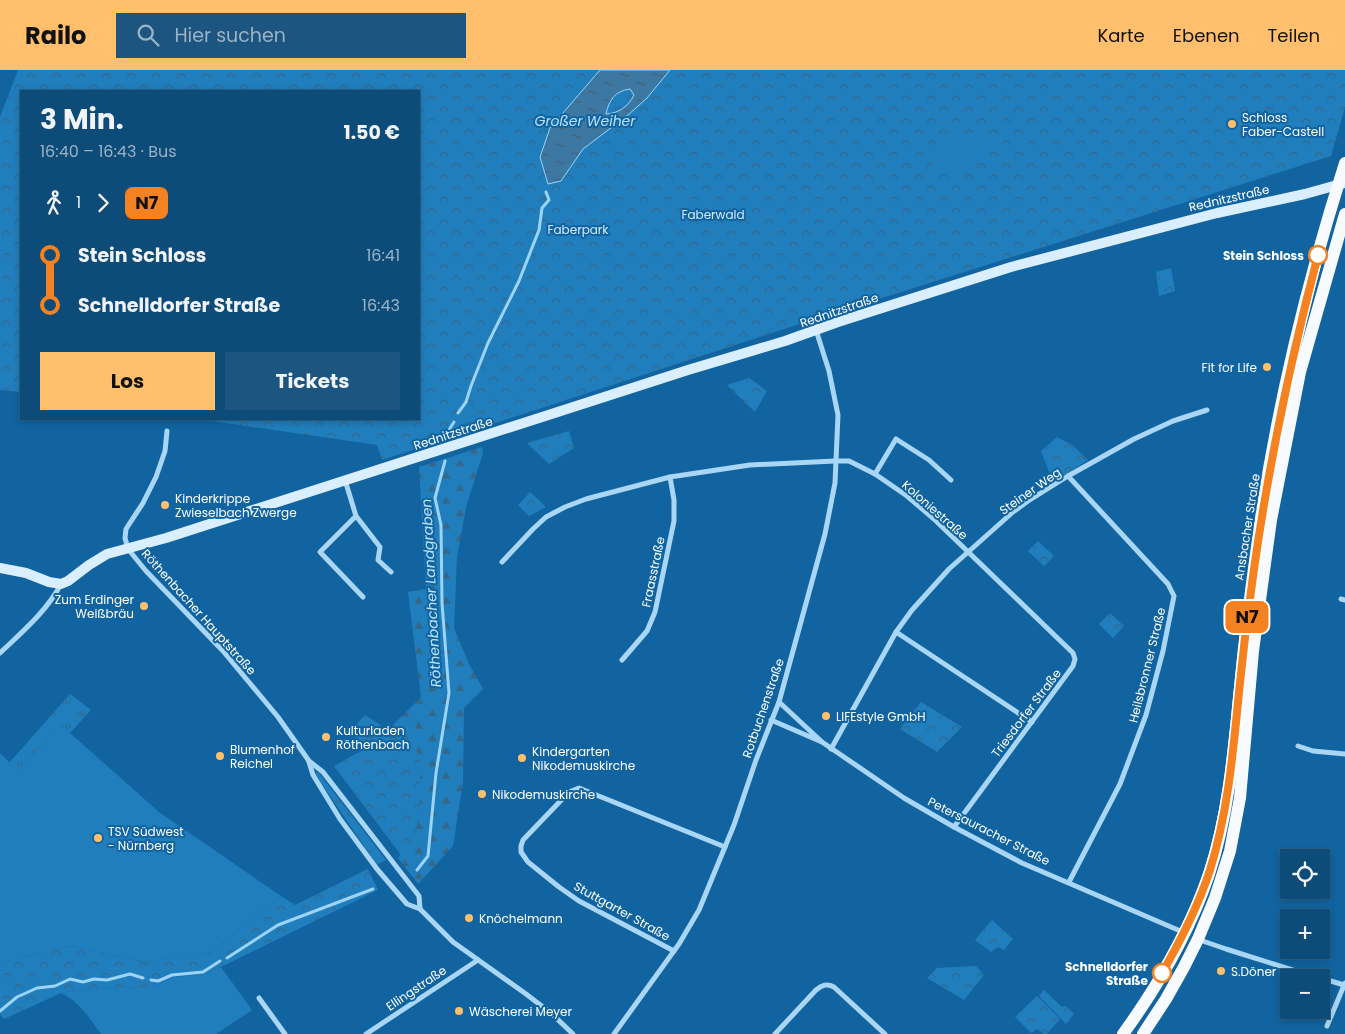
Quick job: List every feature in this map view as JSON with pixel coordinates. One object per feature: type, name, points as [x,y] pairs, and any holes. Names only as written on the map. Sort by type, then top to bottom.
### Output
[{"type":"main road","name":"Ansbacher Straße","points":[[1123,1034],[1156,984],[1197,905],[1209,871],[1223,818],[1231,768],[1254,569],[1273,452],[1302,319],[1329,215],[1342,183],[1345,163]]},
{"type":"main road","name":"Rednitzstraße","points":[[61,584],[72,579],[107,554],[166,538],[1026,263],[1217,213],[1305,194],[1342,183]]},
{"type":"main road","name":"Ansbacher Straße","points":[[1144,1034],[1166,1000],[1198,939],[1222,878],[1234,832],[1242,782],[1254,651],[1271,520],[1300,372],[1345,214]]},
{"type":"main road","points":[[0,568],[26,573],[49,582],[61,584]]},
{"type":"street","name":"Rotbuchenstraße","points":[[614,1034],[674,951],[699,910],[734,825],[779,702],[825,534],[835,483],[838,415],[830,372],[816,330]]},
{"type":"street","name":"Steiner Weg","points":[[831,749],[896,632],[912,610],[949,569],[1013,512],[1068,476],[1134,439],[1173,421],[1207,410]]},
{"type":"street","points":[[128,549],[125,538],[126,529],[143,503],[156,477],[165,452],[168,431]]},
{"type":"street","points":[[875,474],[896,439],[929,460],[951,480]]},
{"type":"street","name":"Koloniestraße","points":[[502,562],[546,517],[586,499],[670,476],[750,465],[835,461],[849,461],[875,474],[908,496],[968,552]]},
{"type":"street","name":"Fraasstraße","points":[[622,660],[647,631],[655,612],[674,521],[674,500],[670,476]]},
{"type":"street","name":"Heilsbronner Straße","points":[[1068,476],[1168,584],[1174,596],[1162,651],[1140,732],[1110,806],[1069,882]]},
{"type":"street","points":[[346,480],[356,516],[380,547],[378,560],[391,572]]},
{"type":"street","points":[[356,516],[320,552],[363,597]]},
{"type":"street","name":"Röthenbacher Hauptstraße","points":[[128,549],[146,571],[223,651],[278,718],[309,762],[313,775],[340,820],[377,869],[407,904],[420,909],[453,942],[526,994],[552,1014],[573,1034]]},
{"type":"street","name":"Triesdorfer Straße","points":[[954,828],[1073,666],[1075,659],[1073,653],[968,552]]},
{"type":"street","points":[[0,654],[48,606],[61,584]]},
{"type":"street","points":[[896,632],[1032,722]]},
{"type":"street","name":"Petersauracher Straße","points":[[779,702],[831,749],[904,798],[954,828],[1022,863],[1184,933]]},
{"type":"street","name":"Petersauracher Straße","points":[[771,720],[822,742]]},
{"type":"street","points":[[1298,746],[1313,751],[1345,754]]},
{"type":"street","name":"Röthenbacher Hauptstraße","points":[[309,762],[323,772],[419,896],[420,909]]},
{"type":"street","name":"Stuttgarter Straße","points":[[674,951],[579,900],[560,887],[528,862],[521,852],[521,846],[524,840],[568,792],[579,788],[725,847]]},
{"type":"street","points":[[1184,933],[1226,949],[1291,969]]},
{"type":"street","name":"Ellingstraße","points":[[366,1034],[478,960]]},
{"type":"street","points":[[1327,1026],[1345,984],[1330,980]]},
{"type":"street","points":[[776,1034],[816,990],[828,984],[834,987],[885,1034]]},
{"type":"street","points":[[259,998],[284,1034]]},
{"type":"green space","name":"Faberpark","points":[[18,70],[1345,70],[1345,107],[1331,156],[778,331],[382,460],[377,445],[205,420],[420,420],[420,90],[20,90],[20,392],[0,390],[0,117]]},
{"type":"green space","points":[[980,130],[990,157],[936,177],[927,150]]},
{"type":"green space","points":[[1171,268],[1175,291],[1159,296],[1156,272]]},
{"type":"green space","points":[[749,378],[767,391],[755,412],[727,385]]},
{"type":"green space","points":[[569,431],[574,448],[549,464],[527,443]]},
{"type":"green space","points":[[1057,437],[1072,445],[1088,460],[1053,482],[1041,451]]},
{"type":"green space","points":[[482,447],[483,453],[466,507],[457,557],[454,628],[469,664],[483,689],[464,708],[463,782],[453,846],[418,884],[398,858],[416,833],[420,800],[420,756],[390,737],[388,730],[421,697],[408,592],[426,589],[419,467]]},
{"type":"green space","points":[[530,492],[546,507],[529,516],[518,505]]},
{"type":"green space","points":[[1038,541],[1054,556],[1044,566],[1028,551]]},
{"type":"green space","points":[[1110,613],[1124,626],[1113,638],[1099,624]]},
{"type":"green space","points":[[70,694],[91,710],[70,733],[61,725],[17,770],[9,763]]},
{"type":"green space","points":[[921,702],[962,727],[937,752],[900,729]]},
{"type":"green space","points":[[365,715],[388,730],[390,737],[403,734],[420,756],[420,800],[416,833],[401,855],[334,766],[361,751],[352,729]]},
{"type":"green space","name":"TSV Südwest - Nürnberg","points":[[61,725],[159,812],[281,896],[211,952],[144,962],[70,946],[15,959],[0,965],[0,753],[17,770]]},
{"type":"green space","points":[[316,772],[319,773],[386,860],[377,865],[315,774]]},
{"type":"green space","points":[[368,869],[378,890],[221,967],[200,975],[175,977],[152,987],[93,989],[61,993],[4,1019],[0,1014],[0,965],[15,959],[70,946],[144,962],[211,952],[281,896],[295,905]]},
{"type":"green space","points":[[992,920],[1013,939],[1004,950],[998,947],[991,952],[975,940]]},
{"type":"green space","points":[[976,966],[984,975],[964,1000],[927,978],[937,968]]},
{"type":"green space","points":[[221,967],[252,1010],[216,1034],[101,1034],[79,1006],[61,993],[93,989],[152,987],[175,977],[200,975]]},
{"type":"green space","points":[[1044,990],[1062,1007],[1066,1006],[1074,1014],[1066,1024],[1039,996]]},
{"type":"green space","points":[[1037,996],[1060,1019],[1047,1034],[1037,1029],[1031,1033],[1015,1017]]},
{"type":"water","name":"Großer Weiher","points":[[600,70],[670,70],[647,98],[583,149],[561,181],[548,184],[540,157],[550,128]],"holes":[[[630,89],[634,95],[623,109],[606,114],[611,100],[617,94]]]},
{"type":"waterway","name":"Röthenbacher Landgraben","points":[[458,413],[466,402],[488,343],[519,281],[539,230],[542,208],[549,200],[546,192]]},
{"type":"waterway","name":"Röthenbacher Landgraben","points":[[442,441],[454,422]]},
{"type":"waterway","name":"Röthenbacher Landgraben","points":[[417,870],[428,856],[436,773],[449,693],[442,603],[441,525],[435,498],[445,461]]},
{"type":"waterway","name":"Röthenbacher Landgraben","points":[[227,958],[278,925],[373,889]]},
{"type":"waterway","name":"Röthenbacher Landgraben","points":[[151,980],[158,981],[172,975],[203,972],[220,961]]},
{"type":"waterway","name":"Röthenbacher Landgraben","points":[[0,1011],[17,997],[37,988],[55,986],[70,979],[83,982],[94,979],[107,980],[130,974],[143,978]]},
{"type":"bus line","name":"N7","points":[[1162,973],[1197,905],[1216,849],[1223,818],[1231,768],[1246,630],[1262,515],[1276,435],[1318,255]]},
{"type":"place","name":"Schloss Faber-Castell","points":[[1232,124]]},
{"type":"place","name":"Stein Schloss","points":[[1318,255]]},
{"type":"place","name":"Fit for Life","points":[[1267,367]]},
{"type":"place","name":"Kinderkrippe Zwieselbach Zwerge","points":[[165,505]]},
{"type":"place","name":"Zum Erdinger Weißbräu","points":[[144,606]]},
{"type":"place","name":"LIFEstyle GmbH","points":[[826,716]]},
{"type":"place","name":"Kulturladen Röthenbach","points":[[326,737]]},
{"type":"place","name":"Blumenhof Reichel","points":[[220,756]]},
{"type":"place","name":"Kindergarten Nikodemuskirche","points":[[522,758]]},
{"type":"place","name":"Nikodemuskirche","points":[[482,794]]},
{"type":"place","name":"TSV Südwest - Nürnberg","points":[[98,838]]},
{"type":"place","name":"Knöchelmann","points":[[469,918]]},
{"type":"place","name":"S.Döner","points":[[1221,971]]},
{"type":"place","name":"Schnelldorfer Straße","points":[[1162,973]]},
{"type":"place","name":"Wäscherei Meyer","points":[[459,1011]]},
{"type":"park label","name":"Faberwald","points":[[713,214]]}]
